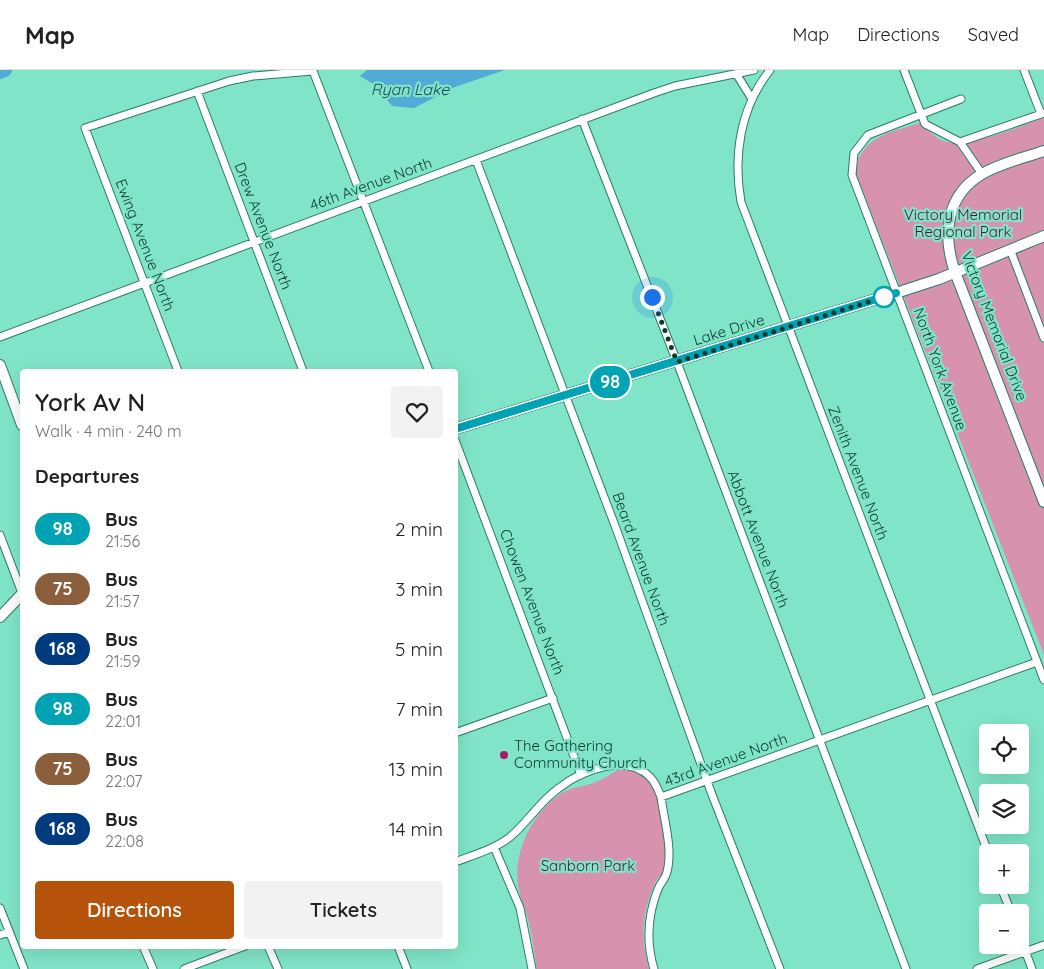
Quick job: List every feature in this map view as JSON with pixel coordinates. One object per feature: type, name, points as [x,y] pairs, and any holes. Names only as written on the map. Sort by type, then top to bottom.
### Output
[{"type":"street","name":"46th Avenue North","points":[[0,337],[675,86],[737,75],[754,70]]},
{"type":"street","name":"Zenith Avenue North","points":[[770,70],[752,99],[740,135],[737,158],[738,188],[747,224],[985,844]]},
{"type":"street","points":[[904,70],[925,124],[960,142],[982,174]]},
{"type":"street","points":[[960,142],[1042,114],[1024,70]]},
{"type":"street","points":[[197,91],[253,76],[313,71],[427,369]]},
{"type":"street","points":[[737,75],[752,99]]},
{"type":"street","name":"Ewing Avenue North","points":[[177,369],[85,128],[197,91]]},
{"type":"street","name":"Drew Avenue North","points":[[197,91],[302,369]]},
{"type":"street","name":"North York Avenue","points":[[961,99],[868,136],[855,151],[851,164],[855,186],[1044,680]]},
{"type":"street","name":"Abbott Avenue North","points":[[582,119],[677,362],[906,969]]},
{"type":"street","name":"Victory Memorial Drive","points":[[1044,151],[982,174],[962,191],[951,212],[947,237],[955,272],[1044,502]]},
{"type":"street","name":"Beard Avenue North","points":[[476,160],[617,531],[707,782],[780,969]]},
{"type":"street","name":"Lake Drive","points":[[458,428],[896,293],[955,272],[1044,236]]},
{"type":"street","points":[[1010,249],[1044,338]]},
{"type":"street","points":[[0,366],[20,420]]},
{"type":"street","name":"Chowen Avenue North","points":[[458,448],[581,775]]},
{"type":"street","points":[[0,535],[20,589]]},
{"type":"street","points":[[0,617],[20,596]]},
{"type":"street","name":"43rd Avenue North","points":[[458,861],[494,847],[510,837],[558,788],[581,775],[608,765],[626,766],[642,770],[649,776],[661,797],[1037,662]]},
{"type":"street","points":[[458,732],[553,698]]},
{"type":"street","points":[[654,969],[649,945],[649,925],[658,889],[666,874],[668,858],[661,797]]},
{"type":"street","points":[[494,847],[520,908],[532,969]]},
{"type":"street","points":[[0,908],[24,969]]},
{"type":"street","points":[[0,935],[9,932]]},
{"type":"street","points":[[1029,951],[1044,945]]},
{"type":"street","points":[[144,949],[153,969]]},
{"type":"street","points":[[184,969],[237,949]]},
{"type":"street","points":[[269,949],[278,969]]},
{"type":"street","points":[[399,949],[407,969]]},
{"type":"street","points":[[977,969],[1020,954]]},
{"type":"street","points":[[1027,954],[1032,969]]},
{"type":"green space","name":"Victory Memorial Regional Park","points":[[1044,118],[1044,655],[855,171],[859,159],[870,143],[887,133],[919,123],[941,140],[951,143],[992,136]]},
{"type":"green space","name":"Sanborn Park","points":[[621,768],[639,770],[648,779],[658,799],[662,819],[665,842],[664,863],[662,873],[655,883],[647,904],[644,926],[644,947],[649,969],[537,969],[530,929],[518,886],[517,873],[522,846],[527,834],[542,811],[562,793],[596,782]]},
{"type":"water","name":"Ryan Lake","points":[[367,70],[505,70],[455,87],[414,108],[392,106],[375,85],[360,76]]},
{"type":"waterway","points":[[0,72],[5,70]]},
{"type":"bus line","name":"98","points":[[458,428],[896,293]]},
{"type":"place","name":"The Gathering Community Church","points":[[504,755]]},
{"type":"route","points":[[652,297],[677,362],[884,297]]}]
